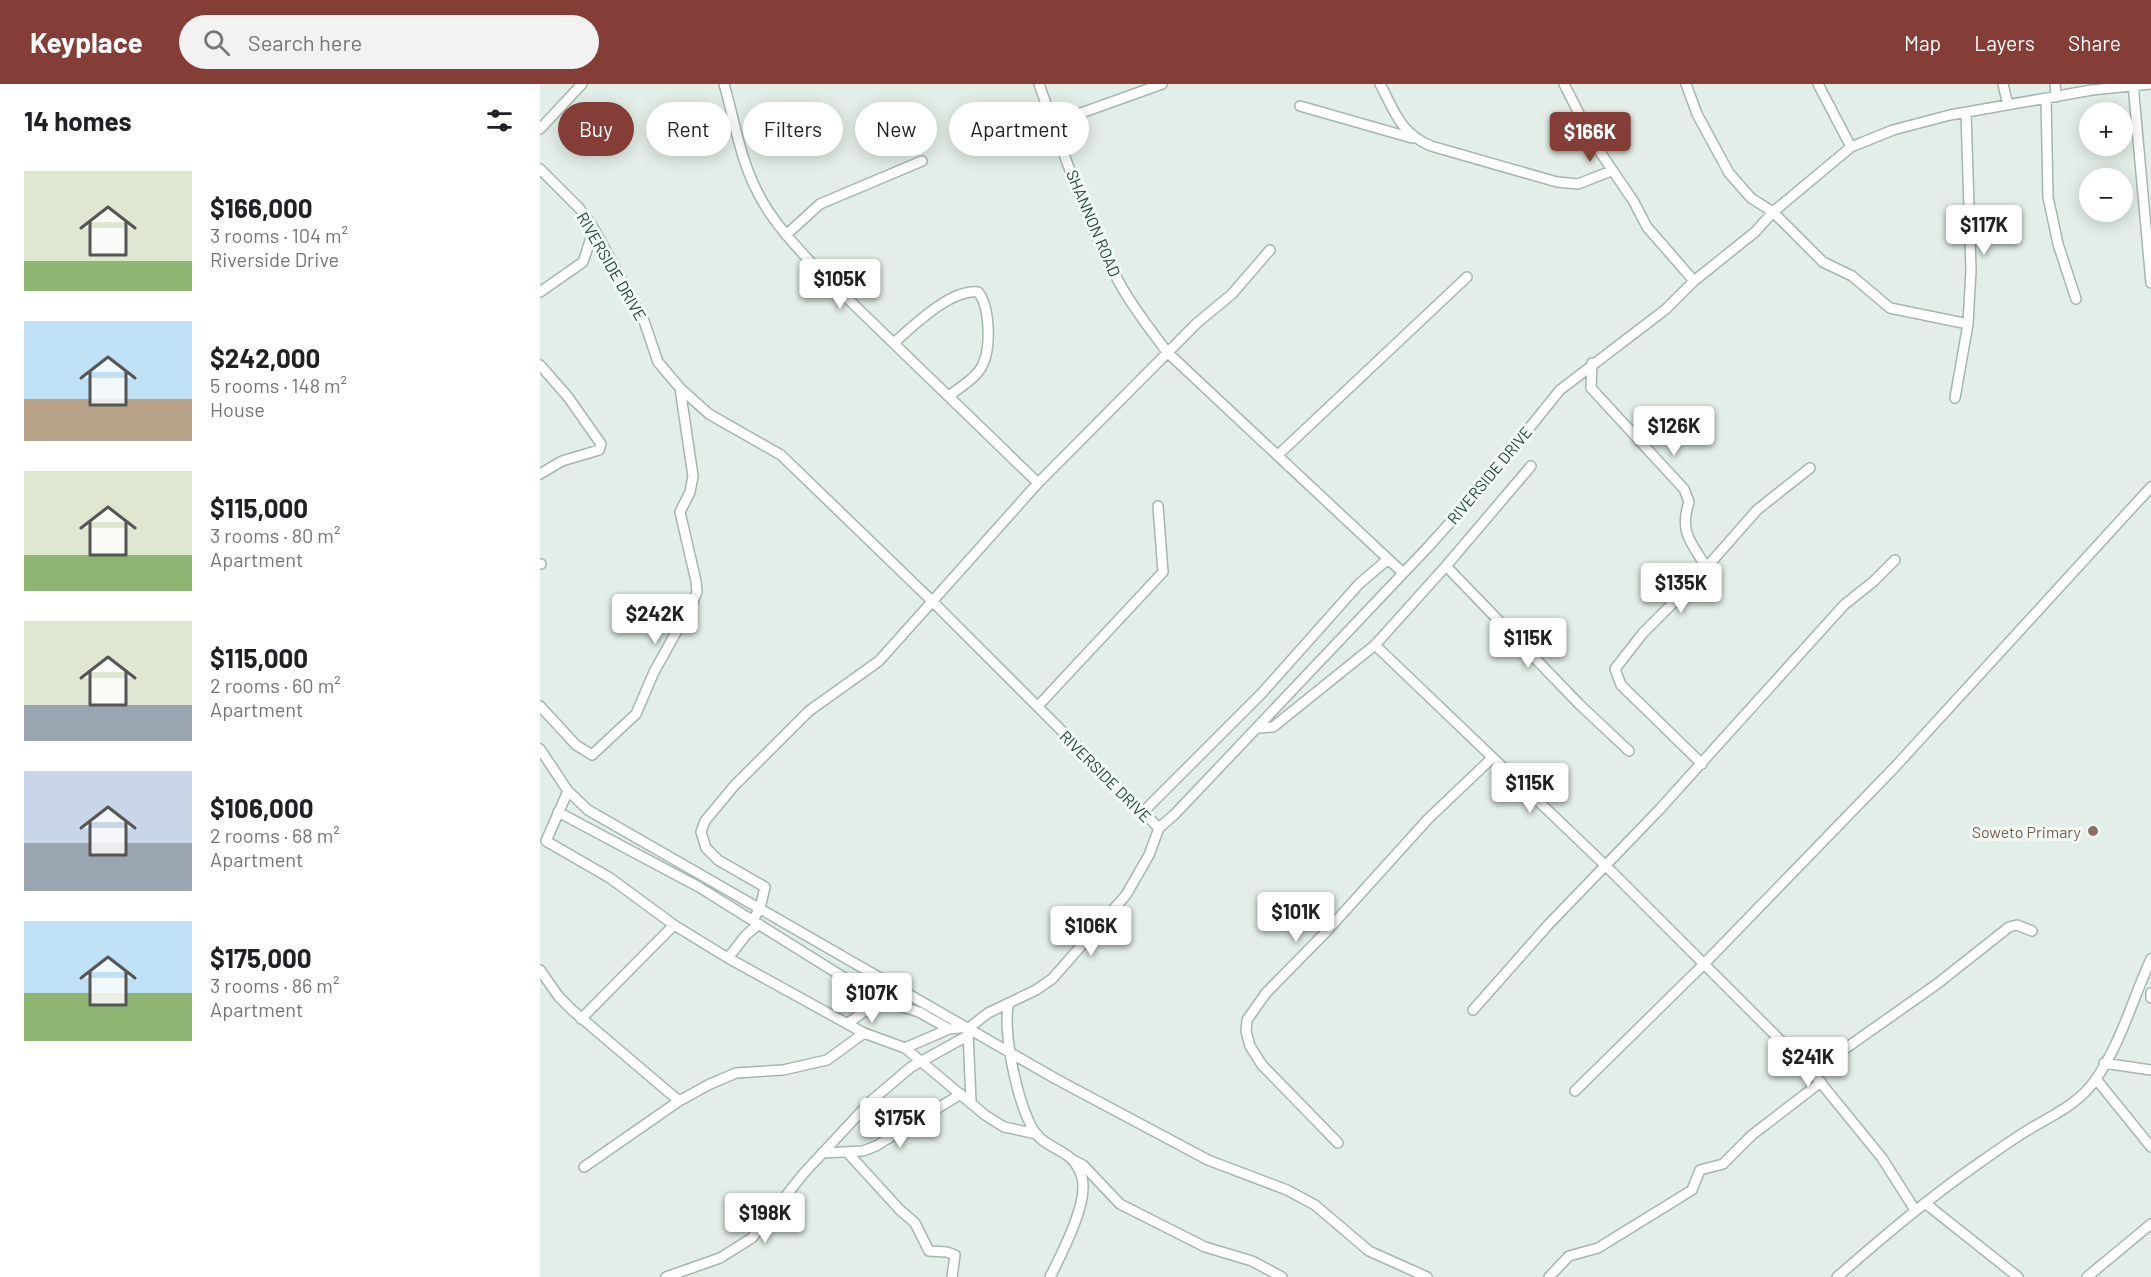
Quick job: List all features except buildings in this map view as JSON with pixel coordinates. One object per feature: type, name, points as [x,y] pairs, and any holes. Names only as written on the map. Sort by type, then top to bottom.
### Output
[{"type":"street","points":[[540,129],[582,84]]},
{"type":"street","points":[[724,84],[743,157],[755,188],[786,235],[816,268],[895,342],[1038,483]]},
{"type":"street","name":"SHANNON ROAD","points":[[1040,84],[1046,102]]},
{"type":"street","points":[[1089,110],[1161,84]]},
{"type":"street","points":[[1380,84],[1406,131],[1414,139]]},
{"type":"street","points":[[1564,84],[1583,124],[1611,171],[1635,202],[1647,227],[1694,281]]},
{"type":"street","points":[[1686,84],[1697,114],[1729,173],[1751,198],[1773,212],[1823,262],[1852,276],[1890,308],[1968,324]]},
{"type":"street","points":[[1818,84],[1851,147]]},
{"type":"street","points":[[2003,84],[2008,105]]},
{"type":"street","points":[[2055,84],[2056,97]]},
{"type":"street","points":[[2133,84],[2146,171],[2151,283]]},
{"type":"street","name":"RIVERSIDE DRIVE","points":[[540,169],[580,209],[594,229],[644,321],[658,362],[680,388],[709,414],[780,455],[932,601],[1159,828],[1362,619],[1402,572],[1481,488],[1560,390],[1592,363],[1666,309],[1694,281],[1755,232],[1773,212],[1851,147],[1893,130],[1966,113],[2133,84],[2151,84]]},
{"type":"street","points":[[2046,99],[2048,197],[2058,244],[2076,299]]},
{"type":"street","points":[[1299,106],[1557,182],[1578,184],[1611,171]]},
{"type":"street","points":[[1955,398],[1968,324],[1971,270],[1966,113]]},
{"type":"street","points":[[1382,130],[1400,120]]},
{"type":"street","name":"SHANNON ROAD","points":[[1066,156],[1089,218],[1120,284],[1167,352],[1402,572]]},
{"type":"street","points":[[786,235],[820,204],[922,160]]},
{"type":"street","points":[[540,292],[583,262],[594,229]]},
{"type":"street","points":[[728,958],[756,922],[765,886],[718,860],[706,848],[701,832],[705,821],[734,786],[809,711],[879,661],[1038,483],[1167,352],[1232,294],[1270,250]]},
{"type":"street","points":[[1278,455],[1467,277]]},
{"type":"street","points":[[895,342],[940,306],[970,291],[978,292],[983,298],[986,318],[987,347],[983,365],[949,396]]},
{"type":"street","points":[[1592,363],[1591,388],[1684,489],[1689,502],[1684,516],[1684,532],[1706,567]]},
{"type":"street","points":[[540,365],[592,429],[601,448],[552,465],[540,474]]},
{"type":"street","points":[[540,706],[576,745],[592,755],[636,714],[654,672],[693,602],[697,592],[696,580],[680,512],[690,492],[693,476],[680,388]]},
{"type":"street","points":[[1258,728],[1273,727],[1375,645],[1531,466]]},
{"type":"street","points":[[1702,764],[1621,685],[1615,669],[1643,633],[1757,510],[1810,468]]},
{"type":"street","points":[[1575,1091],[1703,965],[1894,768],[2151,487]]},
{"type":"street","points":[[1038,706],[1163,572],[1158,507]]},
{"type":"street","points":[[1142,813],[1282,671],[1359,584],[1388,559]]},
{"type":"street","points":[[1473,1011],[1549,924],[1702,764],[1844,605],[1874,581],[1895,560]]},
{"type":"street","points":[[1446,566],[1586,712],[1629,751]]},
{"type":"street","points":[[1375,645],[1491,759],[1606,866],[1812,1072],[1882,1158],[1915,1210]]},
{"type":"street","points":[[540,749],[568,791],[588,810],[968,1031],[1208,1160],[1287,1190],[1316,1205],[1369,1251],[1427,1277]]},
{"type":"street","points":[[1338,1143],[1262,1065],[1251,1046],[1246,1031],[1247,1020],[1266,993],[1325,933],[1428,819],[1491,759]]},
{"type":"street","points":[[568,791],[546,841],[610,878],[674,925],[728,958],[864,1034],[905,1048],[1004,1127],[1037,1134],[1083,1165],[1120,1204],[1186,1239],[1252,1261],[1282,1277]]},
{"type":"street","points":[[558,812],[687,880],[880,1000],[919,1012],[949,1029],[968,1031]]},
{"type":"street","points":[[666,1277],[720,1258],[752,1238],[822,1153],[877,1096],[920,1062],[968,1031],[988,1013],[1052,979],[1117,908],[1136,882],[1159,828]]},
{"type":"street","points":[[581,1019],[674,925]]},
{"type":"street","points":[[1812,1072],[1937,984],[2009,927],[2017,925],[2032,931]]},
{"type":"street","points":[[1837,1277],[1915,1210],[2009,1143],[2068,1108],[2096,1079],[2126,1020],[2151,959]]},
{"type":"street","points":[[540,970],[559,997],[581,1019],[633,1059],[679,1101]]},
{"type":"street","points":[[2151,993],[2151,998]]},
{"type":"street","points":[[847,1024],[880,1000]]},
{"type":"street","points":[[1009,1003],[1005,1022],[1011,1054],[1026,1114],[1037,1134]]},
{"type":"street","points":[[905,1048],[949,1029]]},
{"type":"street","points":[[968,1031],[971,1101]]},
{"type":"street","points":[[584,1167],[679,1101],[736,1073],[783,1070],[827,1060],[864,1034]]},
{"type":"street","points":[[2104,1063],[2151,1070]]},
{"type":"street","points":[[2096,1079],[2151,1146]]},
{"type":"street","points":[[1549,1277],[1569,1256],[1598,1248],[1664,1205],[1692,1190],[1700,1170],[1723,1164],[1752,1135],[1821,1082]]},
{"type":"street","points":[[822,1153],[862,1151],[881,1144],[961,1094]]},
{"type":"street","points":[[847,1152],[900,1210],[915,1223],[929,1251],[947,1252],[955,1256],[952,1277]]},
{"type":"street","points":[[1050,1277],[1080,1202],[1082,1178],[1073,1160]]},
{"type":"street","points":[[1925,1203],[2018,1277]]},
{"type":"street","points":[[2087,1277],[2151,1224]]},
{"type":"place","name":"Soweto Primary","points":[[2093,831]]}]
